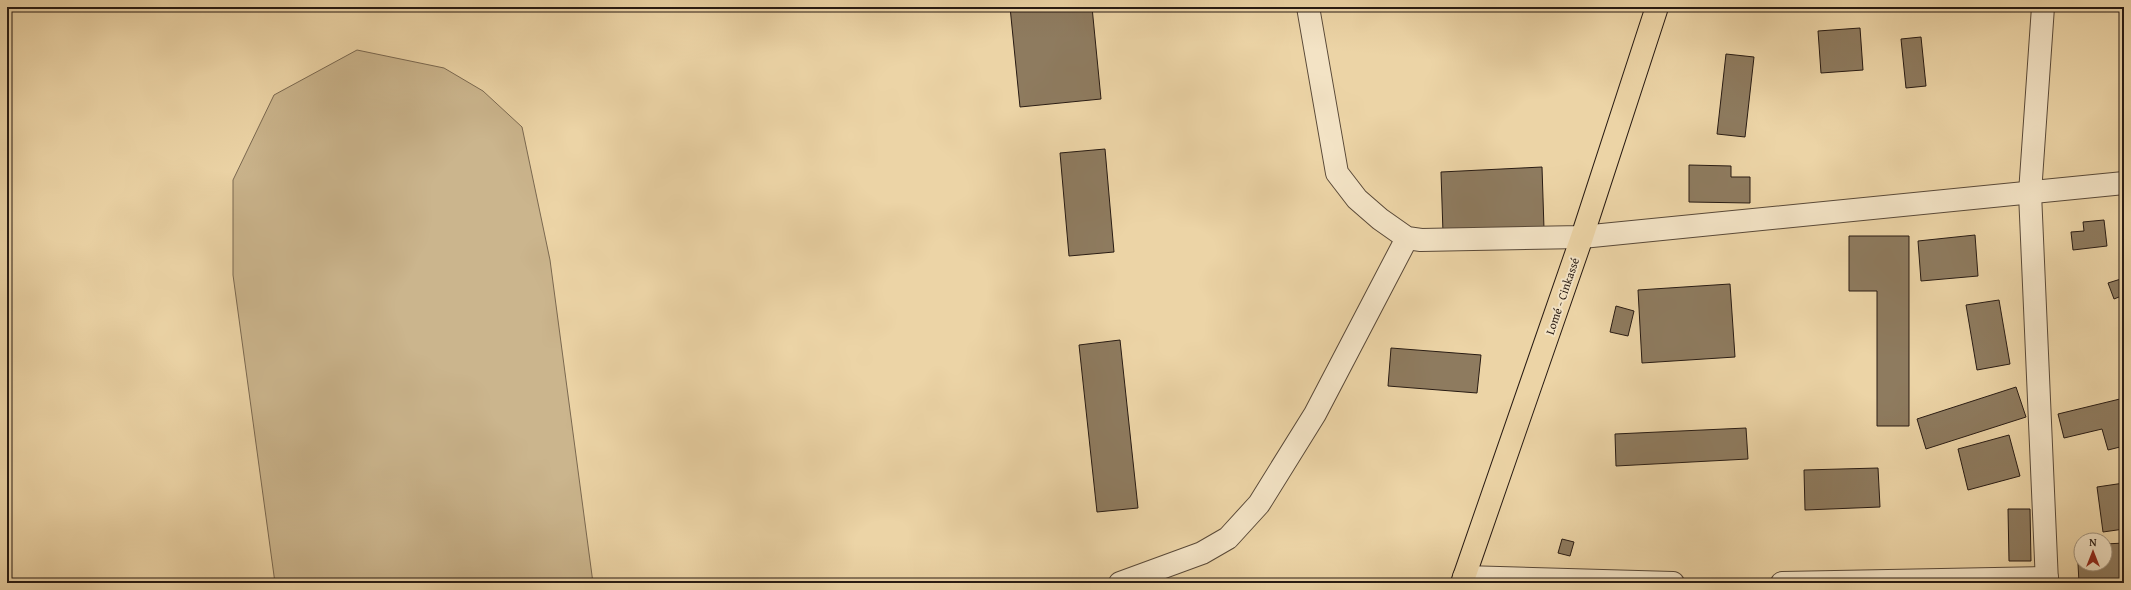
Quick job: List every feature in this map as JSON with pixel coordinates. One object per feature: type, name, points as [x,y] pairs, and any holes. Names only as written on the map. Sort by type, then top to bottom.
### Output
[{"type":"highway","name":"Lomé - Cinkassé","points":[[1463,580],[1582,237],[1657,7]]},
{"type":"street","points":[[1308,7],[1337,173],[1357,199],[1380,219],[1407,238],[1421,240],[1582,237],[2124,183]]},
{"type":"street","points":[[1782,583],[2047,580],[2030,193],[2043,7]]},
{"type":"street","points":[[1120,583],[1202,553],[1228,538],[1259,504],[1315,414],[1407,238]]},
{"type":"street","points":[[1463,580],[1673,583]]},
{"type":"shaded area","points":[[357,50],[444,68],[483,91],[522,127],[550,260],[593,583],[275,583],[233,275],[233,180],[274,95]]},
{"type":"building","points":[[1010,7],[1092,7],[1101,99],[1020,107]]},
{"type":"building","points":[[1860,28],[1863,70],[1821,73],[1818,31]]},
{"type":"building","points":[[1921,37],[1926,86],[1906,88],[1901,39]]},
{"type":"building","points":[[1726,54],[1754,57],[1745,137],[1717,134]]},
{"type":"building","points":[[1105,149],[1114,252],[1069,256],[1060,153]]},
{"type":"building","points":[[1689,165],[1731,166],[1731,177],[1750,177],[1750,203],[1689,202]]},
{"type":"building","points":[[1542,167],[1544,229],[1443,233],[1441,172]]},
{"type":"building","points":[[2104,220],[2107,246],[2073,250],[2071,232],[2084,231],[2083,222]]},
{"type":"building","points":[[1975,235],[1978,276],[1921,281],[1918,241]]},
{"type":"building","points":[[1849,236],[1909,236],[1909,426],[1877,426],[1877,291],[1849,291]]},
{"type":"building","points":[[2124,278],[2124,295],[2114,299],[2108,283]]},
{"type":"building","points":[[1730,284],[1735,357],[1642,363],[1638,290]]},
{"type":"building","points":[[1999,300],[2010,364],[1977,370],[1966,305]]},
{"type":"building","points":[[1616,306],[1634,311],[1628,336],[1610,332]]},
{"type":"building","points":[[1120,340],[1138,508],[1097,512],[1079,345]]},
{"type":"building","points":[[1391,348],[1481,355],[1477,393],[1388,386]]},
{"type":"building","points":[[2016,387],[2026,417],[1926,449],[1917,419]]},
{"type":"building","points":[[2124,398],[2124,446],[2108,450],[2102,429],[2064,438],[2058,414]]},
{"type":"building","points":[[1746,428],[1748,459],[1616,466],[1615,434]]},
{"type":"building","points":[[2009,435],[2020,476],[1968,490],[1958,449]]},
{"type":"building","points":[[1878,468],[1880,507],[1805,510],[1804,470]]},
{"type":"building","points":[[2124,483],[2124,529],[2103,532],[2097,487]]},
{"type":"building","points":[[2008,509],[2030,509],[2031,561],[2009,561]]},
{"type":"building","points":[[1562,539],[1574,542],[1570,556],[1558,553]]},
{"type":"building","points":[[2124,543],[2124,583],[2079,583],[2078,572],[2113,572],[2113,544]]}]
